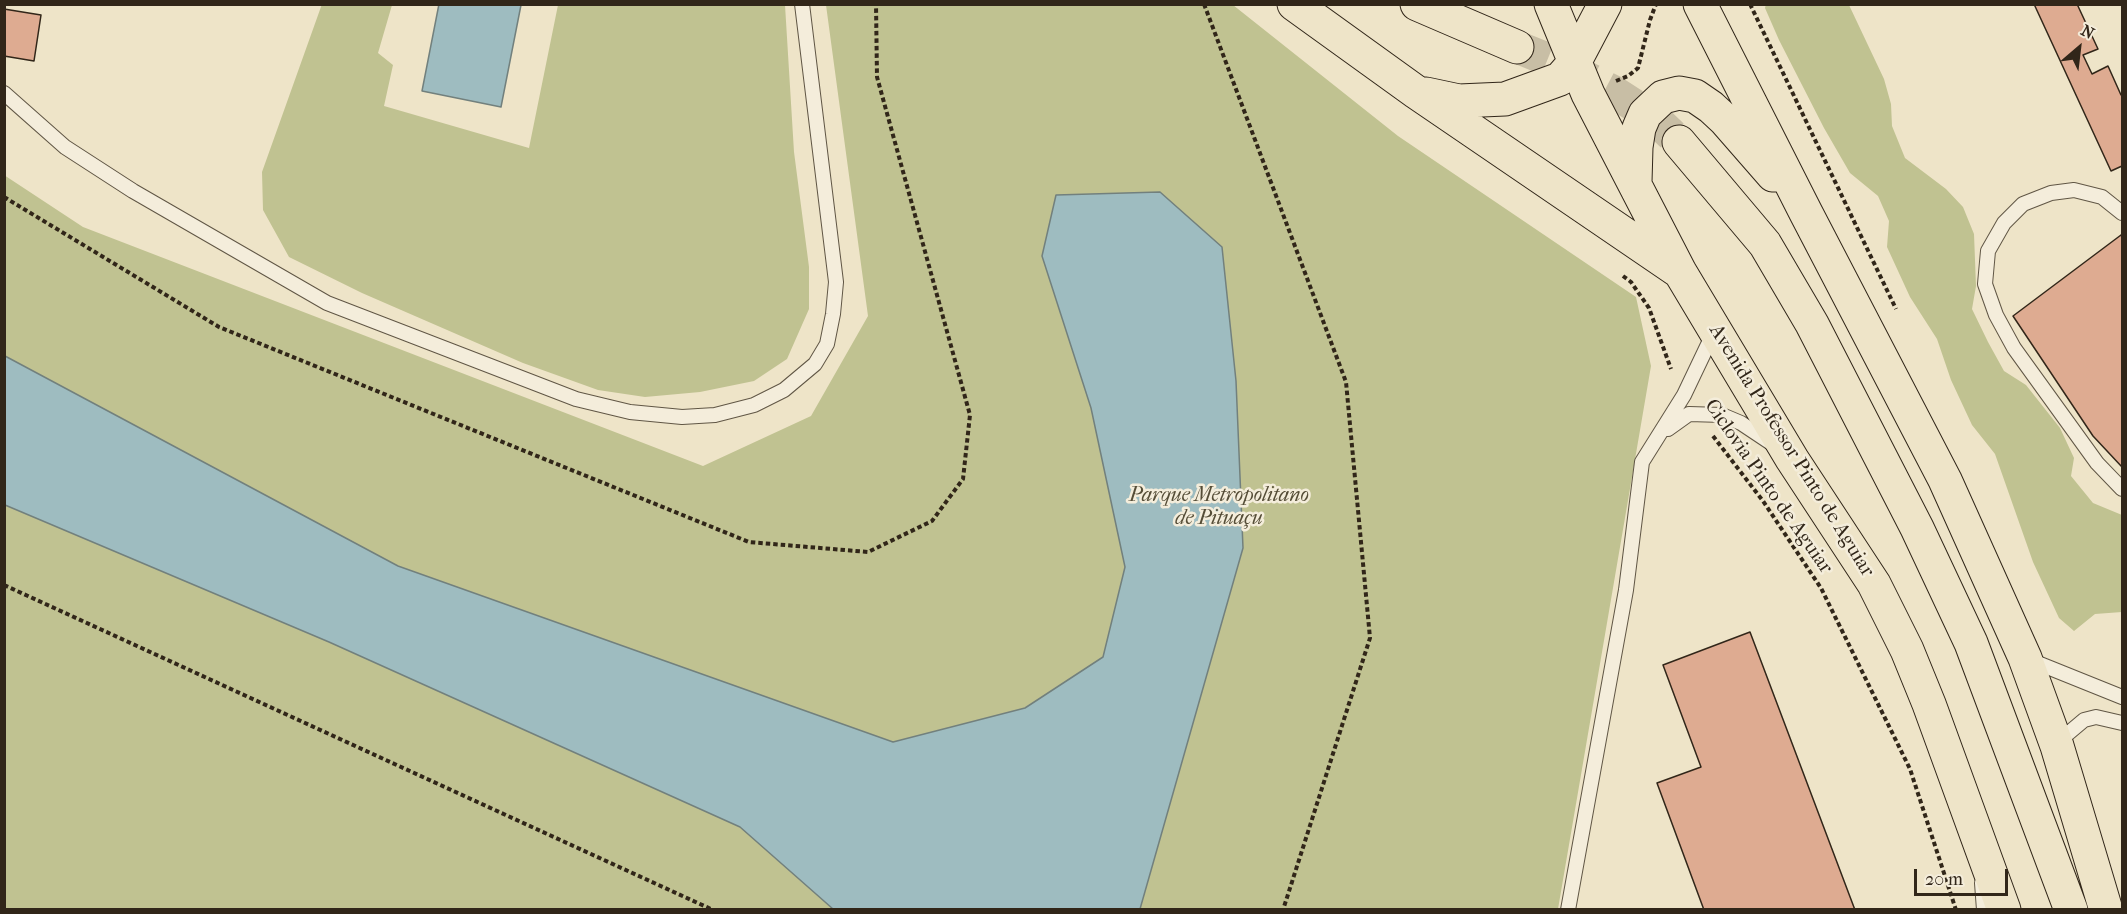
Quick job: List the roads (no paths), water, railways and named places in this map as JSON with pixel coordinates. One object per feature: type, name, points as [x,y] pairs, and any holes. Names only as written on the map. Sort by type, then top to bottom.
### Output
[{"type":"main road","points":[[1294,4],[1416,92],[1680,272]]},
{"type":"main road","points":[[1417,4],[1517,47]]},
{"type":"main road","name":"Avenida Professor Pinto de Aguiar","points":[[1551,4],[1588,94],[1680,272],[1792,459],[1874,584],[1907,650],[1929,704],[2004,909]]},
{"type":"main road","points":[[1416,92],[1459,101],[1505,99],[1560,79],[1574,63],[1605,4]]},
{"type":"main road","points":[[1700,4],[1945,480],[2025,658],[2057,746],[2106,909]]},
{"type":"main road","points":[[1635,185],[1636,147],[1639,128],[1645,114],[1663,97],[1679,93],[1695,96],[1725,120],[1806,213]]},
{"type":"main road","points":[[1679,142],[1765,244],[1812,324],[1917,528],[1971,643],[2071,909]]},
{"type":"lane","points":[[4,93],[65,147],[133,191],[327,303],[576,399],[630,412],[682,417],[715,415],[754,405],[784,390],[815,364],[827,344],[836,282],[802,4]]},
{"type":"lane","points":[[2122,213],[2102,197],[2074,190],[2050,193],[2023,204],[2004,223],[1988,251],[1985,284],[1996,315],[2014,348],[2097,463],[2122,489]]},
{"type":"lane","points":[[1568,909],[1626,590],[1642,462],[1684,395],[1715,330]]},
{"type":"lane","points":[[1657,438],[1689,414],[1722,415],[1761,435],[1792,459]]},
{"type":"lane","points":[[2025,658],[2122,697]]},
{"type":"lane","points":[[2057,746],[2084,720],[2096,717],[2122,723]]},
{"type":"lane","points":[[1977,836],[1984,909]]},
{"type":"water","points":[[439,4],[521,5],[501,107],[422,91]]},
{"type":"water","points":[[1160,192],[1222,247],[1236,381],[1243,548],[1140,909],[833,909],[740,827],[329,642],[5,505],[5,356],[398,566],[893,742],[1025,708],[1103,657],[1125,567],[1091,408],[1042,256],[1056,195]]},
{"type":"tunnel","points":[[1517,47],[1564,66],[1612,91],[1654,118],[1679,142]]},
{"type":"park label","name":"Parque Metropolitano de Pituaçu","points":[[1219,508]]}]
